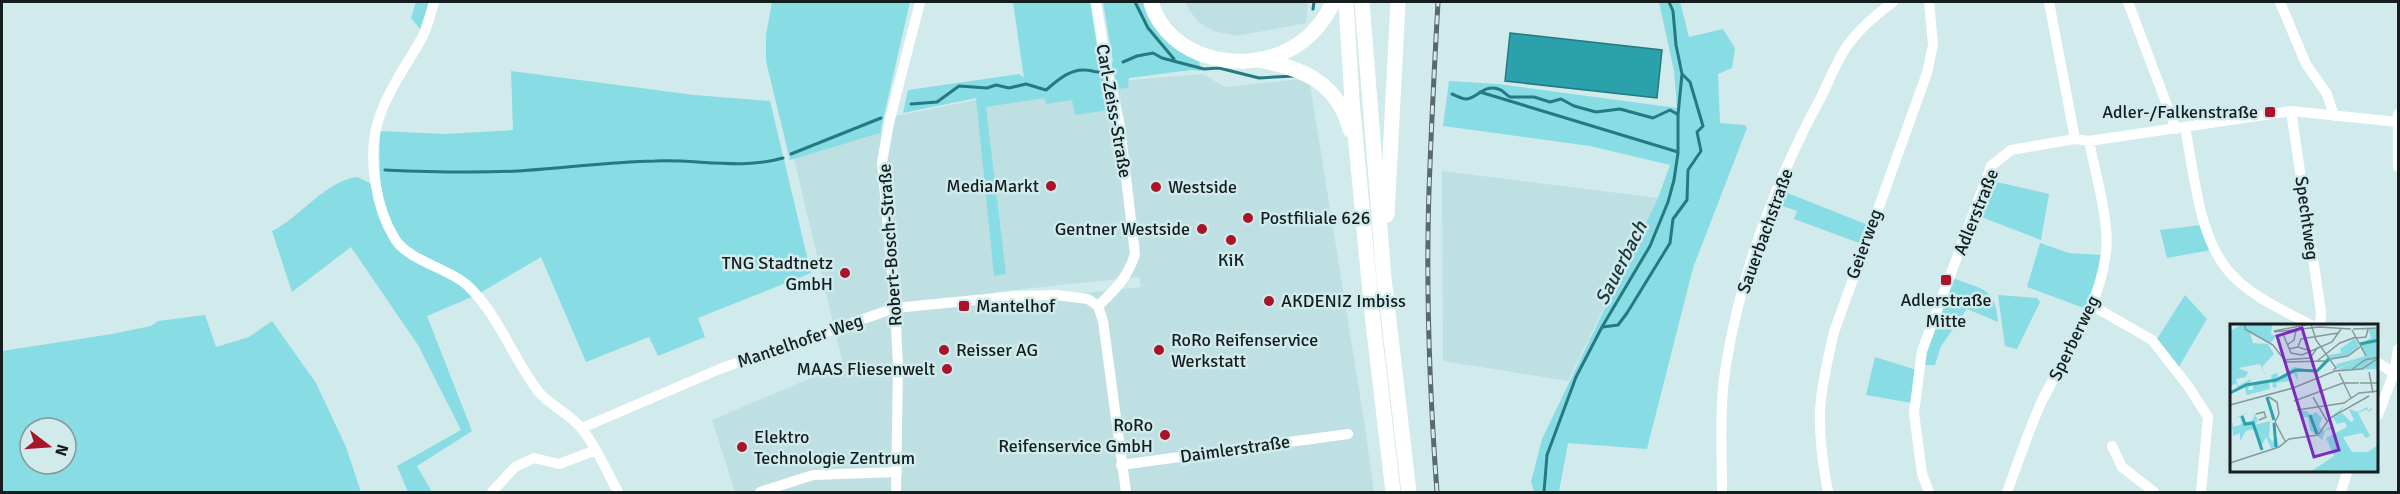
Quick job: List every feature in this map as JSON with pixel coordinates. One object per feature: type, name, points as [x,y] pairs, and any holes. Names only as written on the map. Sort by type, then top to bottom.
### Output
[{"type":"highway","points":[[1151,2],[1159,22],[1186,48],[1208,57],[1236,61],[1256,59],[1294,47],[1317,28],[1333,2]]},
{"type":"highway","points":[[1346,2],[1372,315],[1393,492]]},
{"type":"highway","points":[[1362,2],[1384,278],[1409,492]]},
{"type":"highway","points":[[1384,278],[1398,2]]},
{"type":"highway","points":[[1256,59],[1300,70],[1323,85],[1336,99],[1347,121],[1359,166]]},
{"type":"street","points":[[435,2],[424,34],[389,94],[377,126],[374,153],[376,179],[384,218],[396,241],[406,250],[465,283],[480,298],[539,392],[582,428],[618,492]]},
{"type":"street","name":"Robert-Bosch-Straße","points":[[896,492],[898,365],[882,162],[889,123],[920,2]]},
{"type":"street","name":"Carl-Zeiss-Straße","points":[[1096,2],[1104,53],[1120,126],[1135,254],[1130,269],[1120,285],[1098,306]]},
{"type":"street","name":"Sauerbachstraße","points":[[1722,492],[1722,412],[1726,366],[1737,311],[1752,259],[1773,200],[1804,129],[1847,47],[1870,19],[1893,2]]},
{"type":"street","name":"Geierweg","points":[[1828,492],[1820,410],[1826,369],[1837,321],[1927,73],[1933,45],[1929,2]]},
{"type":"street","points":[[2049,2],[2075,139]]},
{"type":"street","points":[[2128,2],[2181,128],[2206,228],[2222,263],[2235,279],[2271,304],[2309,324]]},
{"type":"street","points":[[2280,2],[2306,64],[2327,94],[2334,116]]},
{"type":"street","name":"Adlerstraße","points":[[1929,492],[1923,474],[1914,413],[1922,351],[1991,166],[2011,150],[2075,139],[2090,141],[2291,111],[2398,122]]},
{"type":"street","name":"Spechtweg","points":[[2291,111],[2321,312],[2320,324]]},
{"type":"street","points":[[2398,114],[2398,167]]},
{"type":"street","name":"Sperberweg","points":[[2007,492],[2041,405],[2093,306],[2107,252],[2105,224],[2090,141]]},
{"type":"street","name":"Mantelhofer Weg","points":[[582,428],[722,368],[895,308],[1017,296],[1056,295],[1088,299],[1098,306]]},
{"type":"street","points":[[1098,306],[1103,321],[1126,492]]},
{"type":"street","points":[[2093,306],[2152,340],[2188,386],[2208,417],[2201,492]]},
{"type":"street","points":[[2379,413],[2394,373],[2398,348]]},
{"type":"street","points":[[2379,364],[2394,373]]},
{"type":"street","name":"Daimlerstraße","points":[[1121,465],[1348,434]]},
{"type":"street","points":[[2112,446],[2122,467],[2154,492]]},
{"type":"street","points":[[492,492],[515,467],[534,458],[559,464],[596,450]]},
{"type":"street","points":[[760,492],[813,475],[897,472]]},
{"type":"street","points":[[2341,492],[2346,473]]},
{"type":"shaded area","points":[[416,2],[429,2],[420,29],[411,18]]},
{"type":"shaded area","points":[[772,2],[910,2],[880,133],[790,160],[766,61],[766,35]]},
{"type":"shaded area","points":[[1013,2],[1090,2],[1100,64],[1113,62],[1103,2],[1143,2],[1150,21],[1157,30],[1172,45],[1199,61],[1201,71],[1191,70],[1129,78],[1128,88],[1107,90],[1108,110],[1075,115],[1072,100],[1046,104],[1044,98],[986,107],[1006,274],[994,276],[976,98],[903,113],[908,90],[1019,74],[1024,78]]},
{"type":"shaded area","points":[[1186,2],[1308,2],[1306,23],[1237,36],[1213,31],[1198,22]]},
{"type":"shaded area","points":[[1659,2],[1680,2],[1689,37],[1723,29],[1735,48],[1732,68],[1718,74],[1720,123],[1745,125],[1747,128],[1693,268],[1647,449],[1568,443],[1559,492],[1534,492],[1531,482],[1542,439],[1658,198],[1670,165],[1590,146],[1443,126],[1449,81],[1498,84],[1677,108],[1674,71]]},
{"type":"shaded area","points":[[1510,33],[1662,50],[1657,98],[1505,81]]},
{"type":"shaded area","points":[[511,71],[694,95],[770,101],[811,273],[698,318],[705,337],[658,356],[649,337],[586,362],[541,257],[480,293],[410,250],[396,236],[386,211],[381,185],[380,131],[446,134],[513,130]]},
{"type":"shaded area","points":[[1203,74],[1225,87],[1309,78],[1374,492],[735,492],[712,420],[843,364],[793,155],[879,130],[896,116],[976,100],[1131,80]],"holes":[[[1139,277],[1141,287],[996,302],[995,292]]]},
{"type":"shaded area","points":[[1442,171],[1658,198],[1568,381],[1443,361]]},
{"type":"shaded area","points":[[357,177],[370,183],[375,190],[395,244],[455,280],[474,296],[427,316],[472,431],[417,466],[432,492],[408,492],[397,466],[461,430],[418,345],[351,247],[292,292],[272,231],[334,185]]},
{"type":"shaded area","points":[[1988,180],[2049,194],[2041,240],[1976,215]]},
{"type":"shaded area","points":[[1780,190],[1868,225],[1862,244],[1794,219],[1797,211],[1774,203]]},
{"type":"shaded area","points":[[2201,225],[2211,250],[2167,258],[2160,230]]},
{"type":"shaded area","points":[[2040,243],[2069,253],[2102,255],[2089,310],[2027,287]]},
{"type":"shaded area","points":[[1953,278],[1990,295],[1994,302],[1998,322],[1967,309],[1941,346],[1935,365],[1922,365]]},
{"type":"shaded area","points":[[1998,295],[2037,298],[2040,302],[2017,349],[2005,346]]},
{"type":"shaded area","points":[[2185,295],[2207,319],[2177,370],[2157,339]]},
{"type":"shaded area","points":[[205,315],[216,347],[249,337],[272,321],[316,383],[346,447],[361,492],[2,492],[2,351],[151,326],[158,321]]},
{"type":"shaded area","points":[[1875,357],[1917,370],[1912,403],[1866,395]]},
{"type":"waterway","points":[[1135,2],[1148,28],[1174,59]]},
{"type":"waterway","points":[[1313,9],[1314,2]]},
{"type":"waterway","name":"Sauerbach","points":[[1544,492],[1547,455],[1576,377],[1602,327],[1650,246],[1668,202],[1674,180],[1678,153],[1678,115],[1682,74],[1676,45],[1673,11],[1669,2]]},
{"type":"waterway","points":[[1123,62],[1153,53],[1162,58],[1204,69],[1219,68],[1259,78],[1294,76]]},
{"type":"waterway","points":[[911,104],[937,102],[959,86],[987,88],[996,85],[1009,88],[1026,84],[1046,90],[1074,71],[1105,71]]},
{"type":"waterway","points":[[1603,327],[1618,325],[1627,313],[1670,243],[1673,219],[1687,200],[1688,170],[1701,151],[1697,132],[1703,126],[1690,82],[1682,74]]},
{"type":"waterway","points":[[1452,94],[1466,99],[1488,88],[1493,88],[1501,90],[1510,97],[1534,97],[1550,102],[1561,99],[1574,106],[1596,112],[1620,109],[1653,118],[1670,110],[1677,114]]},
{"type":"waterway","points":[[1480,92],[1678,152]]},
{"type":"waterway","points":[[791,154],[881,118]]},
{"type":"waterway","points":[[385,170],[501,172],[655,161],[736,164],[783,158]]},
{"type":"railway","points":[[1437,492],[1430,370],[1428,247],[1438,2]]},
{"type":"place","name":"Adler-/Falkenstraße","points":[[2270,112]]},
{"type":"place","name":"MediaMarkt","points":[[1051,186]]},
{"type":"place","name":"Westside","points":[[1156,187]]},
{"type":"place","name":"Postfiliale 626","points":[[1248,218]]},
{"type":"place","name":"Gentner Westside","points":[[1202,229]]},
{"type":"place","name":"KiK","points":[[1231,240]]},
{"type":"place","name":"TNG Stadtnetz GmbH","points":[[845,273]]},
{"type":"place","name":"Adlerstraße Mitte","points":[[1946,280]]},
{"type":"place","name":"AKDENIZ Imbiss","points":[[1269,301]]},
{"type":"place","name":"Mantelhof","points":[[964,306]]},
{"type":"place","name":"Reisser AG","points":[[944,350]]},
{"type":"place","name":"RoRo Reifenservice Werkstatt","points":[[1159,350]]},
{"type":"place","name":"MAAS Fliesenwelt","points":[[947,369]]},
{"type":"place","name":"RoRo Reifenservice GmbH","points":[[1165,435]]},
{"type":"place","name":"Elektro Technologie Zentrum","points":[[742,447]]}]
